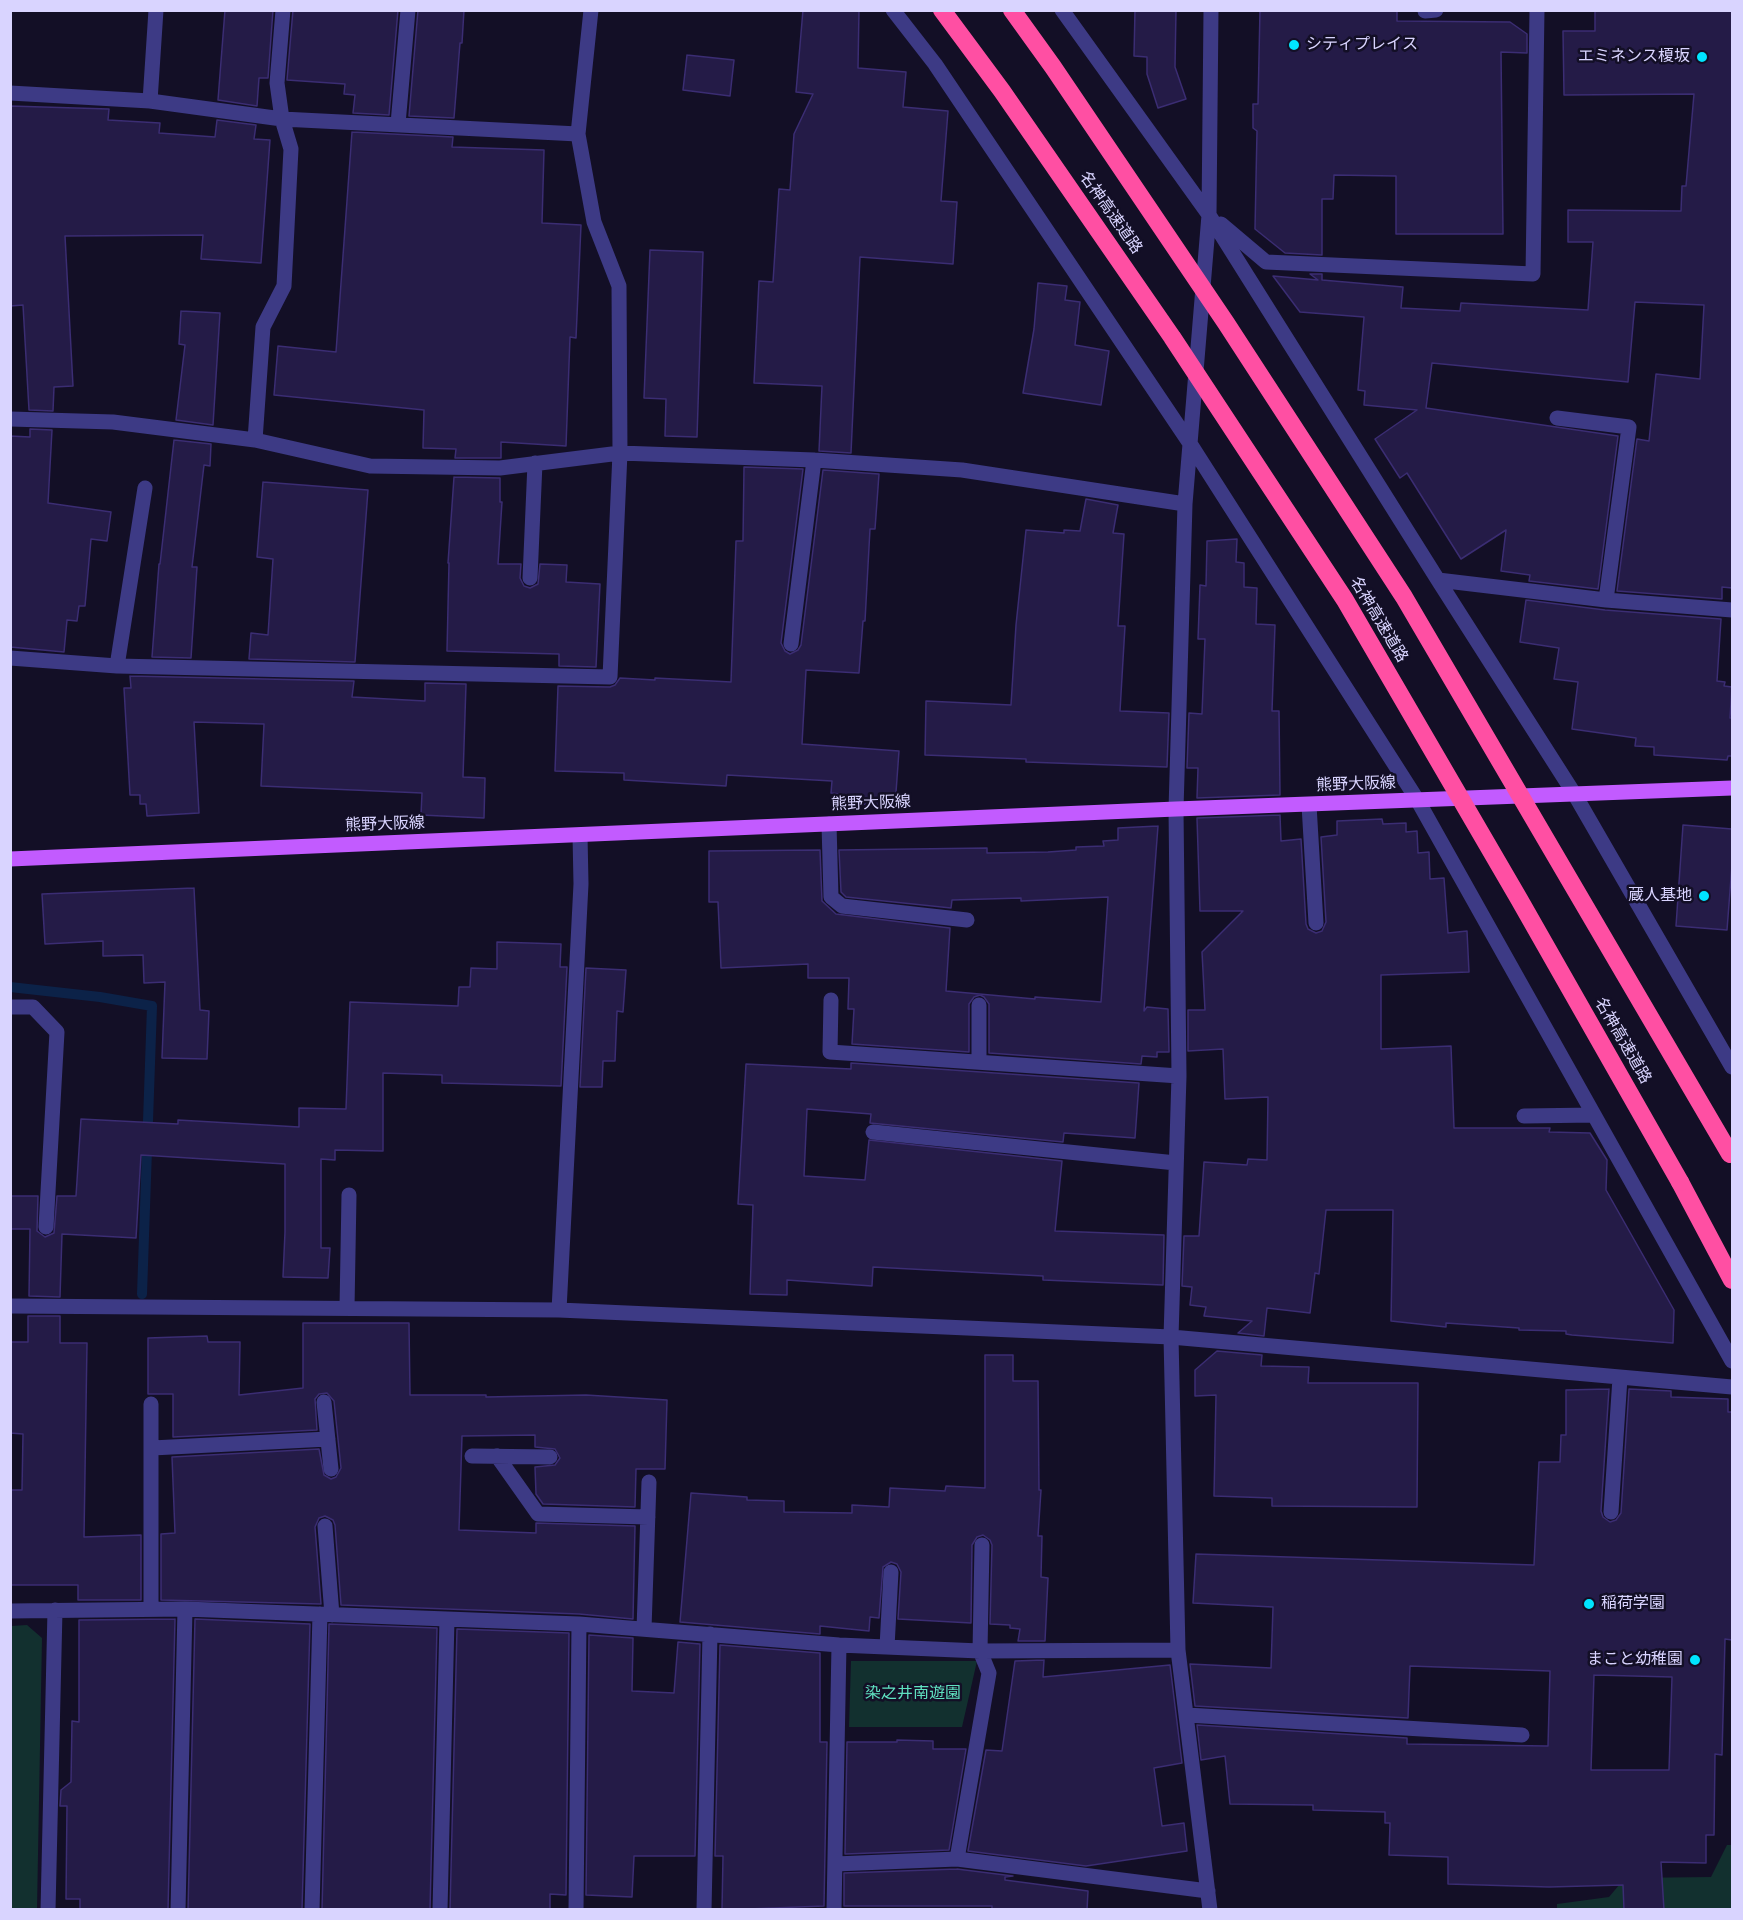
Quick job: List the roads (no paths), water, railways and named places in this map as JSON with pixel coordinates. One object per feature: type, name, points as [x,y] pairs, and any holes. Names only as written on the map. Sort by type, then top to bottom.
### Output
[{"type":"highway","name":"名神高速道路","points":[[942,10],[1002,91],[1172,337],[1345,600],[1519,898],[1674,1172],[1732,1280]]},
{"type":"highway","name":"名神高速道路","points":[[1012,10],[1226,323],[1404,597],[1732,1159]]},
{"type":"main road","name":"熊野大阪線","points":[[10,859],[1176,809],[1732,788]]},
{"type":"street","points":[[150,101],[156,10]]},
{"type":"street","points":[[255,440],[263,327],[284,286],[291,149],[282,119],[277,83],[283,10]]},
{"type":"street","points":[[398,124],[408,10]]},
{"type":"street","points":[[10,658],[117,666],[610,677],[620,453],[619,286],[594,222],[578,134],[591,10]]},
{"type":"street","points":[[893,10],[935,64],[1191,445],[1418,801],[1732,1361]]},
{"type":"street","points":[[1062,10],[1209,215],[1575,795],[1732,1067]]},
{"type":"street","points":[[1210,1910],[1178,1650],[1171,1337],[1179,1076],[1176,809],[1185,504],[1209,215],[1211,10]]},
{"type":"street","points":[[1425,11],[1436,10]]},
{"type":"street","points":[[1209,215],[1266,261],[1533,274],[1537,10]]},
{"type":"street","points":[[10,93],[150,101],[282,119],[578,134]]},
{"type":"street","points":[[10,418],[113,422],[255,440],[370,466],[500,468],[620,453],[814,460],[962,470],[1185,504]]},
{"type":"street","points":[[1557,418],[1629,427],[1606,600]]},
{"type":"street","points":[[791,644],[814,460]]},
{"type":"street","points":[[530,578],[535,463]]},
{"type":"street","points":[[117,666],[145,488]]},
{"type":"street","points":[[1438,580],[1606,600],[1732,610]]},
{"type":"street","points":[[1309,805],[1316,923]]},
{"type":"street","points":[[828,824],[831,897],[842,906],[967,920]]},
{"type":"street","points":[[559,1310],[581,884],[580,835]]},
{"type":"street","points":[[831,1000],[830,1052],[1179,1076]]},
{"type":"street","points":[[979,1005],[979,1062]]},
{"type":"street","points":[[10,1007],[33,1008],[57,1032],[46,1227]]},
{"type":"street","points":[[1524,1116],[1594,1115]]},
{"type":"street","points":[[873,1132],[1176,1163]]},
{"type":"street","points":[[347,1308],[350,1195]]},
{"type":"street","points":[[10,1306],[559,1310],[1171,1337],[1732,1388]]},
{"type":"street","points":[[1611,1512],[1620,1378]]},
{"type":"street","points":[[324,1402],[331,1469]]},
{"type":"street","points":[[151,1404],[151,1610]]},
{"type":"street","points":[[152,1448],[328,1439]]},
{"type":"street","points":[[472,1456],[550,1457]]},
{"type":"street","points":[[497,1456],[538,1514],[648,1517]]},
{"type":"street","points":[[644,1629],[649,1482]]},
{"type":"street","points":[[312,1910],[326,1615],[325,1526]]},
{"type":"street","points":[[957,1859],[989,1673],[980,1651],[982,1545]]},
{"type":"street","points":[[887,1647],[891,1572]]},
{"type":"street","points":[[10,1611],[185,1609],[579,1624],[839,1645],[980,1651],[1178,1650]]},
{"type":"street","points":[[178,1910],[185,1609]]},
{"type":"street","points":[[48,1910],[55,1610]]},
{"type":"street","points":[[440,1910],[447,1619]]},
{"type":"street","points":[[576,1910],[579,1624]]},
{"type":"street","points":[[704,1910],[710,1634]]},
{"type":"street","points":[[834,1910],[839,1645]]},
{"type":"street","points":[[1187,1715],[1522,1735]]},
{"type":"street","points":[[835,1864],[957,1859],[1208,1891]]},
{"type":"waterway","points":[[10,987],[100,997],[152,1006],[142,1294]]},
{"type":"place","name":"シティプレイス","points":[[1294,45]]},
{"type":"place","name":"エミネンス榎坂","points":[[1702,57]]},
{"type":"place","name":"蔵人基地","points":[[1704,896]]},
{"type":"place","name":"稲荷学園","points":[[1589,1604]]},
{"type":"place","name":"まこと幼稚園","points":[[1695,1660]]},
{"type":"park label","name":"染之井南遊園","points":[[913,1694]]}]
